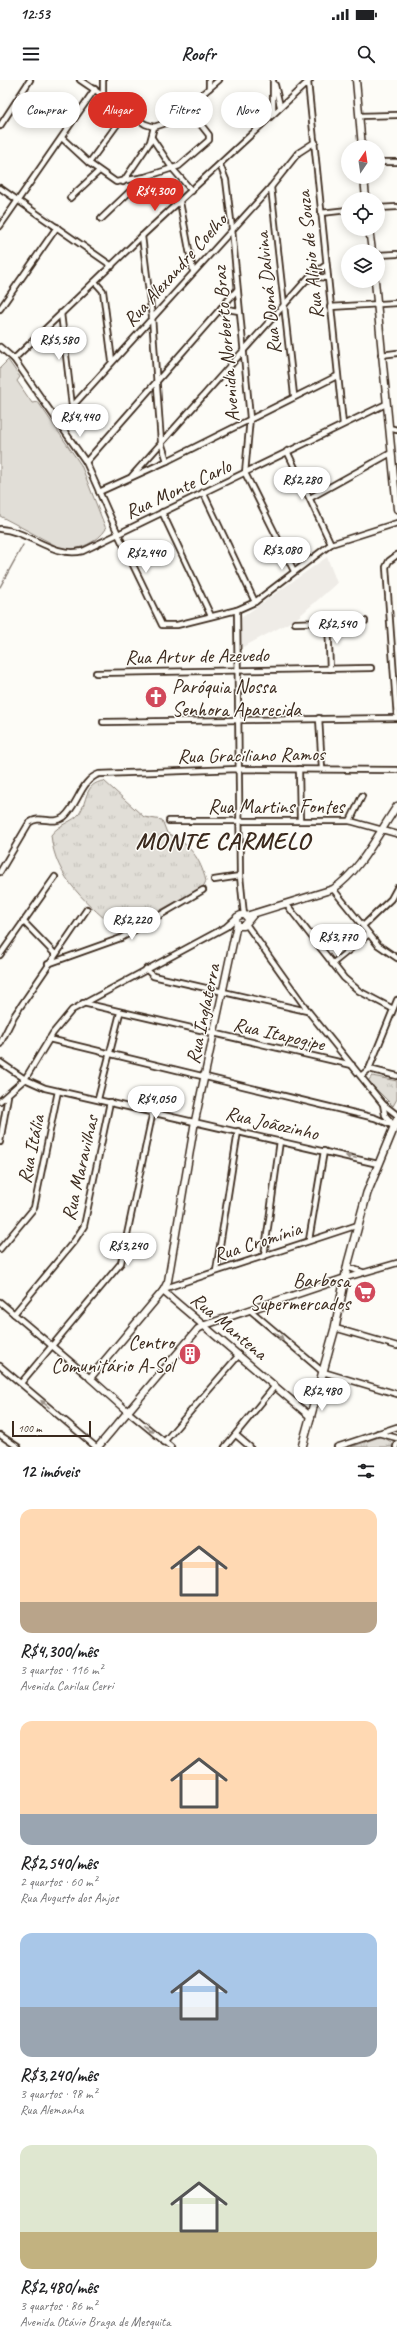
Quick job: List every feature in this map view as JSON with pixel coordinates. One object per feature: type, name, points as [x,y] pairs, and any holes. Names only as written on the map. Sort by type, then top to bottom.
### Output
[{"type":"main road","points":[[302,1447],[335,1328],[347,1267],[367,1193],[396,1123]]},
{"type":"street","points":[[0,126],[30,80]]},
{"type":"street","points":[[80,80],[99,92]]},
{"type":"street","points":[[103,80],[103,92]]},
{"type":"street","points":[[209,80],[209,88]]},
{"type":"street","points":[[204,92],[219,80]]},
{"type":"street","points":[[274,80],[280,106]]},
{"type":"street","points":[[273,113],[274,80]]},
{"type":"street","points":[[356,80],[361,140]]},
{"type":"street","points":[[14,359],[142,236],[220,165],[280,106],[309,81]]},
{"type":"street","name":"Rua Alípio de Souza","points":[[309,81],[330,307],[343,424]]},
{"type":"street","points":[[0,226],[95,89]]},
{"type":"street","points":[[359,116],[397,115]]},
{"type":"street","points":[[123,182],[152,138],[154,127],[147,123]]},
{"type":"street","points":[[89,163],[114,128]]},
{"type":"street","points":[[62,138],[99,171],[116,182],[123,182],[145,177],[182,165],[209,138],[202,128]]},
{"type":"street","points":[[152,138],[172,168],[192,191]]},
{"type":"street","name":"Rua Alexandre Coelho","points":[[59,420],[271,187],[298,153],[314,142]]},
{"type":"street","points":[[385,162],[397,162]]},
{"type":"street","name":"Avenida Norberto Braz","points":[[220,165],[226,180],[232,229],[250,418],[245,473]]},
{"type":"street","points":[[70,198],[99,171]]},
{"type":"street","points":[[101,219],[145,177]]},
{"type":"street","name":"Rua Doná Dalvina","points":[[271,187],[294,395]]},
{"type":"street","points":[[0,188],[112,266]]},
{"type":"street","points":[[180,202],[193,271]]},
{"type":"street","points":[[385,208],[397,207]]},
{"type":"street","points":[[321,213],[341,211]]},
{"type":"street","points":[[0,309],[57,227]]},
{"type":"street","points":[[142,236],[152,317],[161,442],[167,461]]},
{"type":"street","points":[[385,254],[397,254]]},
{"type":"street","points":[[132,476],[317,269],[326,265]]},
{"type":"street","points":[[306,281],[319,276],[328,278]]},
{"type":"street","points":[[95,282],[102,291],[112,361]]},
{"type":"street","points":[[376,288],[397,509]]},
{"type":"street","points":[[86,462],[237,290]]},
{"type":"street","points":[[330,307],[397,303]]},
{"type":"street","points":[[221,308],[239,311]]},
{"type":"street","points":[[61,313],[72,406]]},
{"type":"street","points":[[0,347],[14,359],[59,420],[86,462],[118,534],[162,625],[172,626],[237,610],[255,602],[331,544],[397,523]]},
{"type":"street","points":[[381,354],[397,353]]},
{"type":"street","points":[[99,492],[167,461],[294,395],[337,376]]},
{"type":"street","name":"Rua Monte Carlo","points":[[0,529],[19,532],[66,553],[83,551],[386,404]]},
{"type":"street","points":[[389,428],[397,430]]},
{"type":"street","points":[[287,452],[331,544]]},
{"type":"street","points":[[310,498],[391,453]]},
{"type":"street","points":[[245,473],[294,571]]},
{"type":"street","points":[[203,492],[255,602]]},
{"type":"street","points":[[162,512],[211,616]]},
{"type":"street","points":[[103,722],[397,718],[386,567],[389,561],[397,555]]},
{"type":"street","points":[[237,610],[237,719],[240,876],[243,921],[308,1011],[362,1076],[383,1104],[397,1116]]},
{"type":"street","points":[[295,623],[364,621]]},
{"type":"street","points":[[328,622],[330,669]]},
{"type":"street","name":"Rua Artur de Azevedo","points":[[96,673],[371,668]]},
{"type":"street","points":[[319,718],[322,769]]},
{"type":"street","name":"Rua Graciliano Ramos","points":[[0,872],[29,823],[36,819],[54,821],[62,819],[90,779],[99,774],[238,769],[397,770]]},
{"type":"street","points":[[299,769],[300,820]]},
{"type":"street","points":[[350,821],[362,796]]},
{"type":"street","points":[[0,1101],[8,1096],[25,1079],[49,1039],[66,1016],[83,1003],[226,927],[243,921],[253,914],[287,905],[333,889],[348,877],[397,806]]},
{"type":"street","name":"Rua Martins Fontes","points":[[169,821],[350,821],[397,834]]},
{"type":"street","points":[[214,880],[240,876]]},
{"type":"street","points":[[0,955],[55,877]]},
{"type":"street","points":[[363,926],[391,899],[397,888]]},
{"type":"street","points":[[333,889],[368,934],[383,950],[397,958]]},
{"type":"street","points":[[48,964],[120,938],[203,890]]},
{"type":"street","points":[[287,905],[332,964],[359,991],[393,1009]]},
{"type":"street","points":[[0,1044],[14,1016],[48,964],[87,909]]},
{"type":"street","points":[[23,921],[55,954]]},
{"type":"street","points":[[226,927],[243,921]]},
{"type":"street","name":"Rua Inglaterra","points":[[90,1378],[164,1290],[171,1273],[195,1121],[223,992],[236,938],[243,921]]},
{"type":"street","points":[[332,964],[368,934]]},
{"type":"street","points":[[146,969],[154,976],[308,1011]]},
{"type":"street","points":[[362,1076],[369,1069],[397,1000]]},
{"type":"street","name":"Rua Itapogipe","points":[[83,1003],[120,1013],[352,1064]]},
{"type":"street","points":[[98,1099],[120,1013]]},
{"type":"street","points":[[49,1039],[396,1123]]},
{"type":"street","name":"Rua Joãozinho","points":[[0,1062],[38,1086],[154,1111],[378,1164]]},
{"type":"street","points":[[369,1069],[397,1076]]},
{"type":"street","name":"Rua Itália","points":[[0,1249],[31,1212],[35,1204],[58,1091]]},
{"type":"street","points":[[0,1142],[8,1096]]},
{"type":"street","name":"Rua Maravilhas","points":[[14,1314],[76,1240],[84,1226],[110,1102]]},
{"type":"street","points":[[383,1104],[383,1110],[396,1123]]},
{"type":"street","points":[[375,1118],[383,1110]]},
{"type":"street","points":[[21,1384],[119,1268],[124,1258],[154,1111]]},
{"type":"street","points":[[216,1271],[238,1131]]},
{"type":"street","points":[[264,1256],[280,1141]]},
{"type":"street","points":[[309,1240],[324,1151]]},
{"type":"street","name":"Rua Cromínia","points":[[164,1290],[216,1271],[358,1225]]},
{"type":"street","points":[[0,1366],[97,1447],[195,1333],[205,1325],[362,1272],[397,1263]]},
{"type":"street","points":[[347,1267],[362,1272]]},
{"type":"street","name":"Rua Mantena","points":[[164,1290],[311,1417]]},
{"type":"street","points":[[0,1302],[170,1447]]},
{"type":"street","points":[[250,1310],[323,1372],[397,1394]]},
{"type":"street","points":[[335,1328],[397,1346]]},
{"type":"street","points":[[164,1442],[238,1355]]},
{"type":"street","points":[[225,1447],[275,1386]]},
{"type":"street","points":[[337,1447],[397,1427]]},
{"type":"street","points":[[378,1433],[397,1438]]},
{"type":"street","points":[[236,1434],[250,1447]]},
{"type":"street","points":[[0,1435],[18,1447]]},
{"type":"street","points":[[396,1447],[397,1443]]},
{"type":"shaded area","points":[[327,557],[337,583],[296,619],[241,648],[241,618]]},
{"type":"green space","points":[[8,360],[20,377],[17,381],[32,403],[38,402],[81,465],[106,529],[98,538],[82,547],[64,550],[0,516],[0,368]]},
{"type":"green space","points":[[104,781],[144,817],[162,820],[167,833],[182,842],[193,852],[201,865],[206,881],[203,887],[120,932],[85,901],[66,878],[54,851],[51,835],[58,828],[79,814],[87,793],[93,785]]},
{"type":"green space","points":[[372,1076],[397,1081],[397,1099],[393,1106],[368,1081]]},
{"type":"green space","points":[[382,1436],[394,1444],[393,1447],[351,1447]]},
{"type":"waterway","points":[[0,587],[23,545]]},
{"type":"place","name":"Paróquia Nossa Senhora Aparecida","points":[[156,697]]},
{"type":"place","name":"Barbosa Supermercados","points":[[365,1292]]},
{"type":"place","name":"Centro Comunitário A-Sol","points":[[190,1354]]},
{"type":"district","name":"MONTE CARMELO","points":[[223,841]]}]
